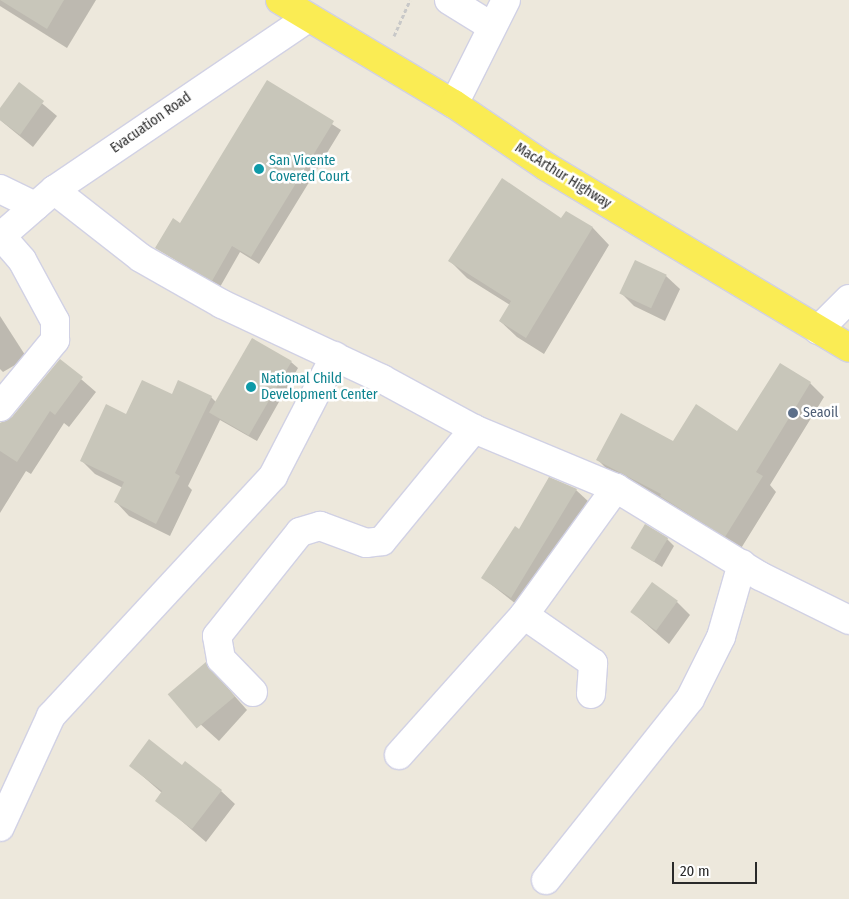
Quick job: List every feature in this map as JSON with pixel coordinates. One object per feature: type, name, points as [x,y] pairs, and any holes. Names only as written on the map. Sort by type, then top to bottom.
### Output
[{"type":"main road","name":"MacArthur Highway","points":[[280,0],[454,104],[546,167],[849,348]]},
{"type":"street","points":[[449,0],[491,26]]},
{"type":"street","points":[[454,104],[491,26],[506,0]]},
{"type":"street","name":"Evacuation Road","points":[[0,236],[45,198],[308,18]]},
{"type":"street","points":[[0,189],[45,198],[141,258],[222,304],[335,356],[474,428],[616,488],[742,564],[849,620]]},
{"type":"street","points":[[0,236],[22,260],[55,321],[55,340],[0,407]]},
{"type":"street","points":[[818,330],[849,299]]},
{"type":"street","points":[[0,827],[51,716],[273,476],[335,356]]},
{"type":"street","points":[[253,692],[221,659],[217,636],[300,532],[320,526],[366,542],[382,541],[474,428]]},
{"type":"street","points":[[399,756],[524,615],[616,488]]},
{"type":"street","points":[[546,880],[690,699],[721,637],[742,564]]},
{"type":"street","points":[[524,615],[593,663],[591,694]]},
{"type":"path","points":[[382,62],[410,0]]},
{"type":"building","points":[[0,0],[64,0],[47,29]]},
{"type":"building","name":"San Vicente Covered Court","points":[[267,80],[334,121],[251,257],[232,246],[212,281],[155,248],[173,218],[180,223]]},
{"type":"building","points":[[19,82],[44,101],[20,135],[0,120],[0,108]]},
{"type":"building","points":[[502,178],[561,218],[566,211],[593,227],[526,338],[499,321],[511,301],[448,261]]},
{"type":"building","points":[[635,260],[667,275],[651,308],[619,294]]},
{"type":"building","name":"National Child Development Center","points":[[252,338],[292,361],[249,435],[209,412]]},
{"type":"building","points":[[60,359],[83,377],[55,415],[50,411],[17,462],[0,451],[0,423],[12,417]]},
{"type":"building","points":[[780,363],[811,382],[756,472],[763,476],[725,537],[660,496],[661,494],[596,460],[621,413],[673,441],[696,404],[737,431]]},
{"type":"building","points":[[142,380],[172,394],[178,380],[212,396],[175,473],[180,476],[156,524],[114,502],[124,482],[80,461],[106,404],[126,414]]},
{"type":"building","points":[[549,477],[577,489],[511,598],[481,578],[515,526],[519,529]]},
{"type":"building","points":[[645,524],[668,538],[654,562],[631,548]]},
{"type":"building","points":[[652,582],[678,601],[656,631],[630,612]]},
{"type":"building","points":[[206,662],[235,696],[197,729],[168,694]]},
{"type":"building","points":[[149,739],[182,765],[185,761],[222,790],[192,829],[155,801],[162,791],[129,766]]},
{"type":"place","name":"San Vicente Covered Court","points":[[259,169]]},
{"type":"place","name":"National Child Development Center","points":[[251,387]]},
{"type":"place","name":"Seaoil","points":[[793,413]]}]
